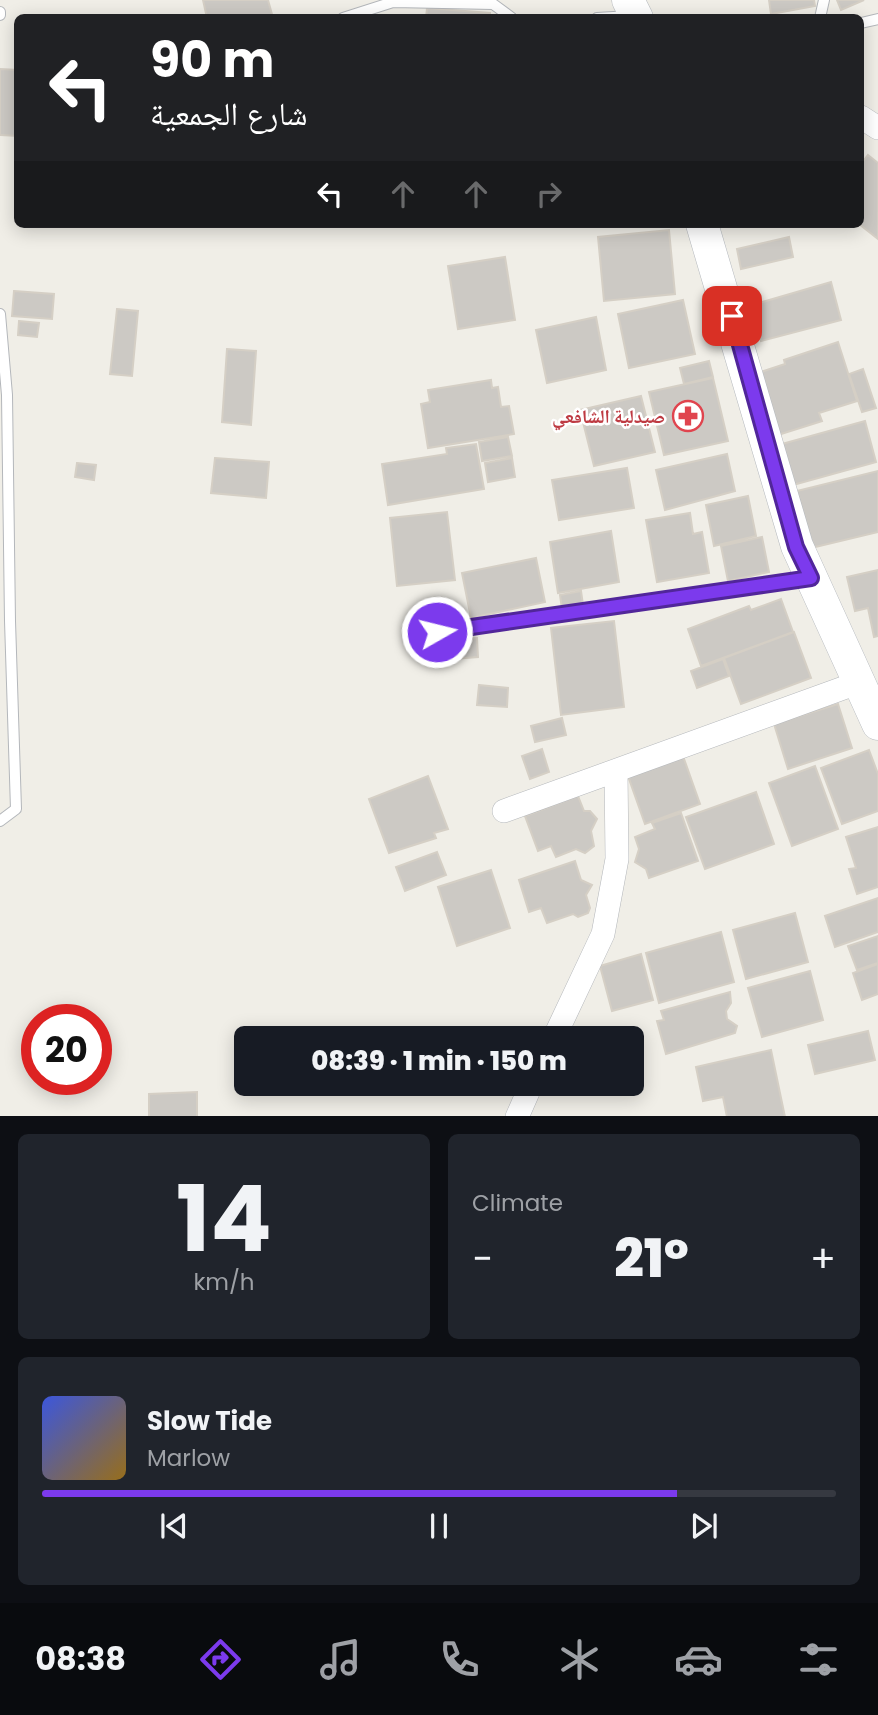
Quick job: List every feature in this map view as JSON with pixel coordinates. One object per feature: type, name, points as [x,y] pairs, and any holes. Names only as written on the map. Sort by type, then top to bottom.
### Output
[{"type":"street","points":[[703,228],[796,547],[878,724]]},
{"type":"street","points":[[504,811],[860,682]]},
{"type":"street","points":[[560,1026],[603,934],[617,859],[617,771]]},
{"type":"street","points":[[517,1116],[526,1096]]},
{"type":"lane","points":[[356,14],[393,2],[493,4],[507,14]]},
{"type":"lane","points":[[0,314],[7,395],[16,809],[0,821]]},
{"type":"lane","points":[[437,632],[811,578]]},
{"type":"building","points":[[203,0],[268,0],[272,14],[206,14]]},
{"type":"building","points":[[769,0],[814,0],[815,6],[771,14]]},
{"type":"building","points":[[837,0],[864,0],[841,10]]},
{"type":"building","points":[[427,8],[490,13],[490,14],[426,14]]},
{"type":"building","points":[[0,69],[14,70],[14,136],[0,135]]},
{"type":"building","points":[[868,155],[878,163],[878,239],[864,228],[864,160]]},
{"type":"building","points":[[669,230],[675,294],[604,301],[598,237]]},
{"type":"building","points":[[789,237],[793,257],[741,269],[737,249]]},
{"type":"building","points":[[505,257],[515,320],[458,329],[448,266]]},
{"type":"building","points":[[831,282],[841,320],[761,341],[752,305]]},
{"type":"building","points":[[14,291],[54,294],[52,319],[12,316]]},
{"type":"building","points":[[683,300],[695,354],[629,368],[618,314]]},
{"type":"building","points":[[117,309],[138,311],[132,376],[110,374]]},
{"type":"building","points":[[596,317],[606,370],[547,383],[536,330]]},
{"type":"building","points":[[19,321],[39,323],[37,337],[18,335]]},
{"type":"building","points":[[838,342],[857,401],[819,413],[822,421],[778,435],[758,373],[785,364],[784,360]]},
{"type":"building","points":[[227,349],[256,351],[251,425],[222,422]]},
{"type":"building","points":[[709,361],[713,377],[684,384],[680,368]]},
{"type":"building","points":[[863,369],[876,408],[862,412],[849,374]]},
{"type":"building","name":"صيدلية الشافعي","points":[[713,378],[728,441],[664,455],[649,392]]},
{"type":"building","points":[[491,380],[492,388],[498,387],[501,407],[509,406],[514,434],[428,448],[421,404],[430,402],[428,390]]},
{"type":"building","points":[[641,396],[655,452],[594,466],[580,410]]},
{"type":"building","points":[[865,421],[876,462],[793,485],[782,444]]},
{"type":"building","points":[[508,437],[512,456],[482,461],[479,442]]},
{"type":"building","points":[[476,444],[484,489],[388,505],[382,464],[447,454],[446,448]]},
{"type":"building","points":[[727,454],[735,491],[665,510],[656,470]]},
{"type":"building","points":[[215,458],[269,462],[266,498],[211,493]]},
{"type":"building","points":[[512,458],[515,477],[488,482],[485,463]]},
{"type":"building","points":[[77,463],[96,465],[94,480],[75,477]]},
{"type":"building","points":[[627,468],[634,508],[559,520],[552,480]]},
{"type":"building","points":[[878,471],[878,532],[811,548],[797,491]]},
{"type":"building","points":[[748,496],[756,536],[714,546],[706,505]]},
{"type":"building","points":[[447,512],[455,580],[397,586],[390,518]]},
{"type":"building","points":[[690,513],[693,534],[702,532],[709,573],[657,582],[646,520]]},
{"type":"building","points":[[611,531],[619,582],[558,593],[550,542]]},
{"type":"building","points":[[762,537],[769,572],[728,581],[721,546]]},
{"type":"building","points":[[536,558],[545,602],[471,618],[462,573]]},
{"type":"building","points":[[878,570],[878,636],[874,637],[868,608],[855,611],[847,577]]},
{"type":"building","points":[[581,591],[583,605],[562,609],[560,595]]},
{"type":"building","points":[[781,599],[793,632],[701,666],[688,629],[749,606],[751,610]]},
{"type":"building","points":[[614,621],[624,707],[561,715],[551,628]]},
{"type":"building","points":[[794,632],[811,678],[741,704],[724,658]]},
{"type":"building","points":[[477,638],[478,657],[427,661],[426,641]]},
{"type":"building","points":[[723,659],[729,676],[697,688],[691,671]]},
{"type":"building","points":[[479,685],[508,688],[507,707],[477,705]]},
{"type":"building","points":[[838,704],[852,748],[788,769],[774,724]]},
{"type":"building","points":[[562,718],[566,735],[535,742],[531,726]]},
{"type":"building","points":[[542,749],[549,772],[530,779],[522,756]]},
{"type":"building","points":[[869,750],[878,774],[878,811],[842,824],[821,768]]},
{"type":"building","points":[[683,756],[700,804],[645,824],[628,776]]},
{"type":"building","points":[[815,766],[838,829],[792,846],[769,783]]},
{"type":"building","points":[[428,776],[448,829],[434,833],[436,838],[389,853],[369,799]]},
{"type":"building","points":[[756,792],[774,844],[705,869],[686,817]]},
{"type":"building","points":[[578,796],[584,811],[590,811],[597,819],[591,831],[594,846],[585,853],[576,849],[556,857],[551,846],[538,851],[525,816]]},
{"type":"building","points":[[681,813],[698,861],[649,878],[646,869],[635,862],[639,849],[635,837],[655,829],[652,823]]},
{"type":"building","points":[[878,827],[878,887],[857,894],[849,869],[856,868],[846,837]]},
{"type":"building","points":[[437,852],[446,875],[405,891],[396,867]]},
{"type":"building","points":[[575,861],[581,880],[592,885],[586,895],[590,908],[588,913],[578,917],[573,914],[547,923],[541,908],[529,912],[519,880]]},
{"type":"building","points":[[491,870],[510,928],[457,946],[438,887]]},
{"type":"building","points":[[878,898],[878,932],[835,947],[825,916]]},
{"type":"building","points":[[795,913],[808,962],[746,979],[733,930]]},
{"type":"building","points":[[721,932],[734,982],[659,1003],[646,953]]},
{"type":"building","points":[[878,936],[878,963],[857,970],[848,946]]},
{"type":"building","points":[[641,954],[653,1000],[612,1011],[600,966]]},
{"type":"building","points":[[878,964],[878,994],[862,1000],[853,973]]},
{"type":"building","points":[[810,971],[823,1020],[762,1037],[748,988]]},
{"type":"building","points":[[730,992],[731,1003],[726,1011],[727,1019],[737,1026],[735,1033],[666,1054],[657,1021],[664,1020],[661,1011]]},
{"type":"building","points":[[868,1031],[875,1060],[815,1074],[808,1045]]},
{"type":"building","points":[[771,1050],[785,1116],[727,1116],[723,1097],[703,1101],[696,1067]]},
{"type":"building","points":[[197,1092],[197,1116],[149,1116],[149,1094]]},
{"type":"place","name":"صيدلية الشافعي","points":[[688,416]]},
{"type":"route","points":[[437,632],[811,578],[796,547],[732,316]]}]
